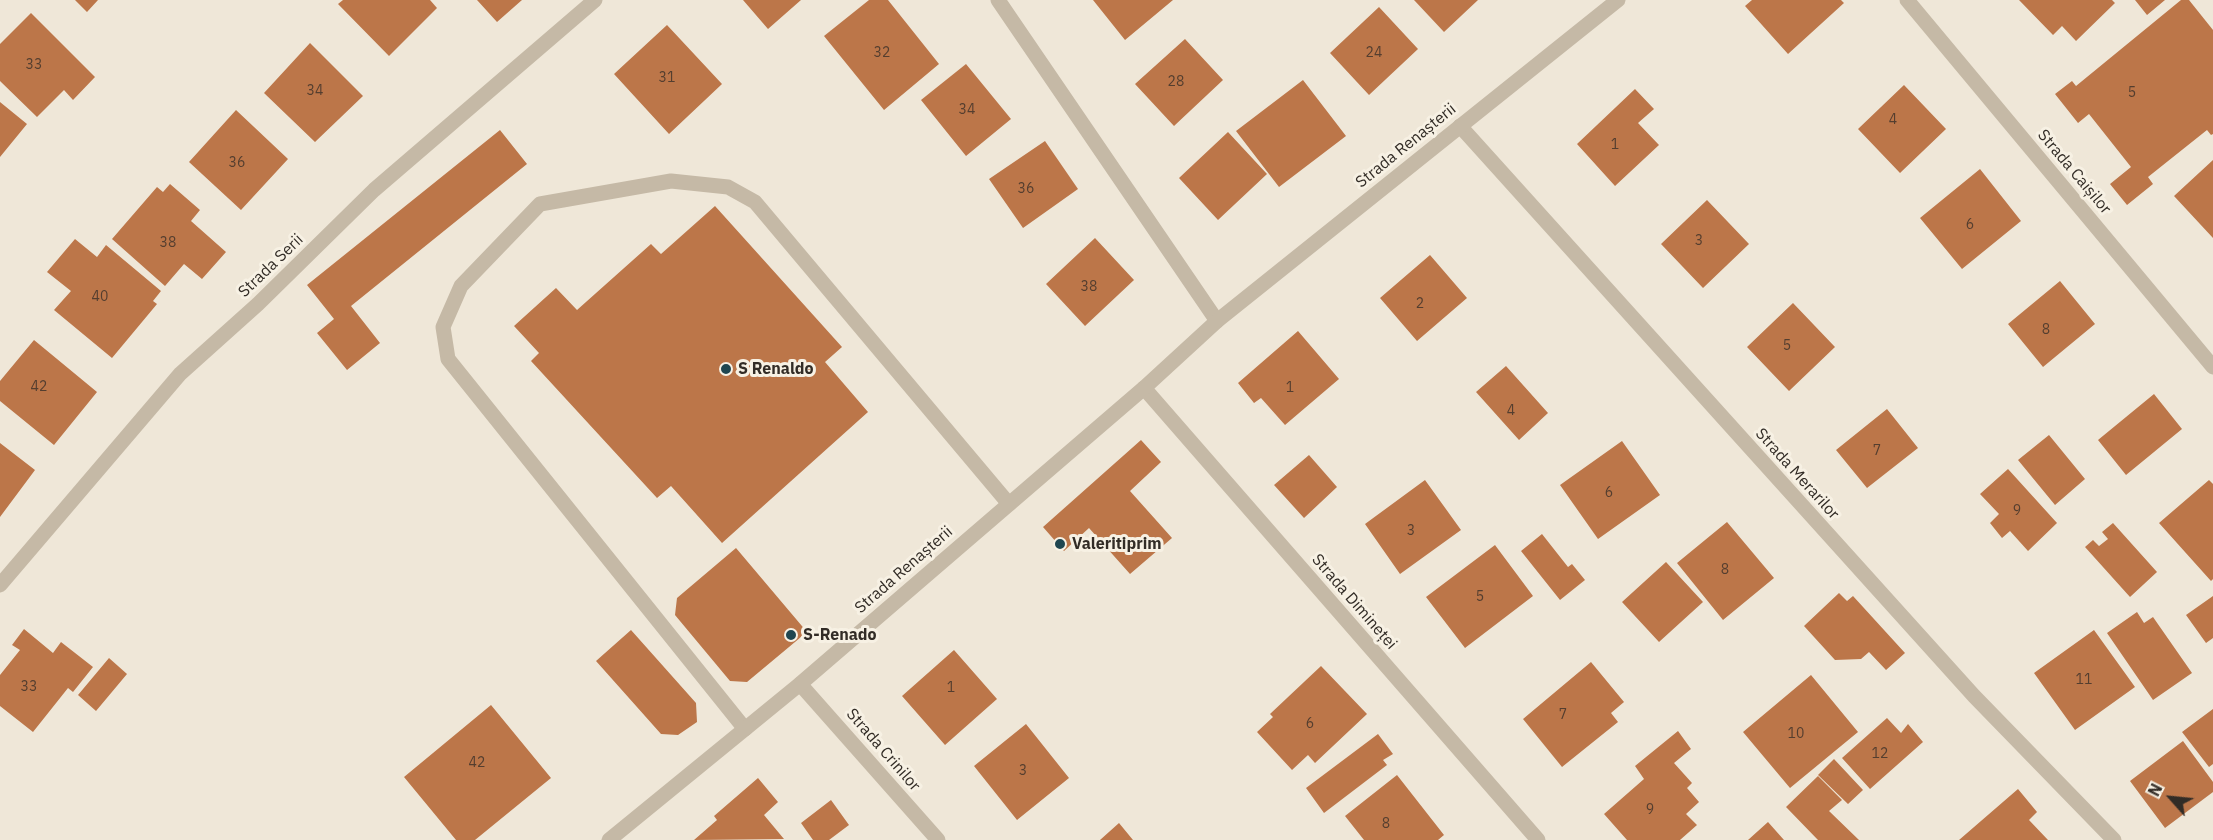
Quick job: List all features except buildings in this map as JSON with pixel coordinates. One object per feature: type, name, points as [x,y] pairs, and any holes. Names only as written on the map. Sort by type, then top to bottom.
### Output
[{"type":"street","name":"Strada Serii","points":[[0,585],[180,374],[258,304],[374,190],[595,0]]},
{"type":"street","points":[[998,0],[1217,321]]},
{"type":"street","name":"Strada Renașterii","points":[[609,840],[800,684],[1144,388],[1217,321],[1618,0]]},
{"type":"street","name":"Strada Caișilor","points":[[1907,0],[2213,367]]},
{"type":"street","name":"Strada Merarilor","points":[[1460,126],[1974,696],[2114,840]]},
{"type":"street","points":[[745,729],[448,359],[443,327],[461,286],[540,204],[671,181],[728,188],[755,202],[1009,504]]},
{"type":"street","name":"Strada Dimineței","points":[[1144,388],[1538,840]]},
{"type":"street","name":"Strada Crinilor","points":[[800,684],[938,840]]},
{"type":"place","name":"S Renaldo","points":[[726,369]]},
{"type":"place","name":"Valeritiprim","points":[[1060,544]]},
{"type":"place","name":"S-Renado","points":[[791,635]]}]
